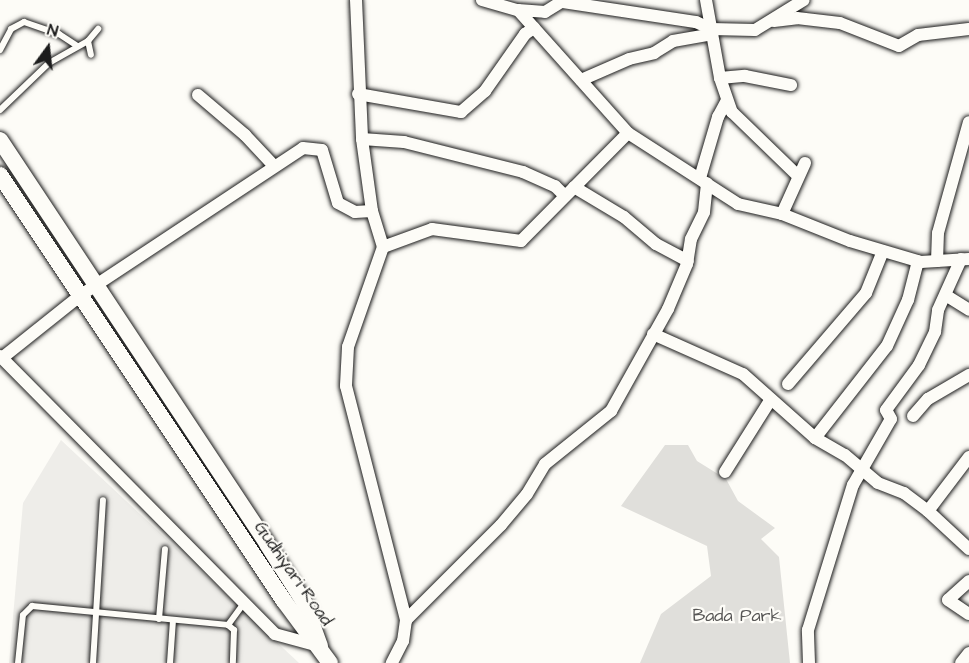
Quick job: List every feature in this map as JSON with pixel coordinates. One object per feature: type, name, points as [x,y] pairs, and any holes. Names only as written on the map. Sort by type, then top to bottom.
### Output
[{"type":"street","points":[[356,0],[358,94],[362,139],[372,211],[383,247],[348,347],[346,386],[406,620],[403,641],[392,663]]},
{"type":"street","points":[[482,0],[518,10],[545,12],[564,1],[696,22],[712,32]]},
{"type":"street","points":[[706,0],[720,78],[727,100],[742,123],[798,176]]},
{"type":"street","points":[[774,21],[784,9],[804,0]]},
{"type":"street","points":[[518,10],[628,133],[738,204],[782,214],[883,251],[918,261],[965,259]]},
{"type":"street","points":[[581,80],[629,59],[654,53],[673,41],[712,32],[755,30],[774,21],[797,18],[840,23],[899,46],[918,35],[969,29]]},
{"type":"street","points":[[358,94],[461,112],[485,91],[525,34],[534,28]]},
{"type":"street","points":[[720,78],[745,76],[791,85]]},
{"type":"street","points":[[198,95],[245,135],[274,166]]},
{"type":"street","points":[[406,620],[501,525],[528,494],[545,464],[611,411],[688,261],[691,239],[704,212],[704,181],[718,117],[727,100]]},
{"type":"street","points":[[937,261],[939,233],[969,122]]},
{"type":"street","points":[[383,247],[432,229],[521,241],[628,133]]},
{"type":"street","points":[[362,139],[404,142],[513,169],[570,191],[624,217],[656,244],[688,261]]},
{"type":"street","name":"Gudhiyari Road","points":[[0,140],[88,290],[284,601],[320,646],[330,663]]},
{"type":"street","points":[[320,646],[275,634],[1,357],[88,290],[303,148],[321,150],[339,203],[355,212],[372,211]]},
{"type":"street","points":[[782,214],[806,163]]},
{"type":"street","name":"Gudhiyari Road","points":[[0,175],[88,290]]},
{"type":"street","points":[[788,384],[866,293],[883,251]]},
{"type":"street","points":[[809,663],[808,630],[853,485],[891,419],[886,410],[925,353],[935,332],[938,310],[965,259]]},
{"type":"street","points":[[815,438],[886,346],[908,300],[918,261]]},
{"type":"street","points":[[947,296],[969,310]]},
{"type":"street","points":[[653,333],[743,374],[815,438],[928,511],[969,549]]},
{"type":"street","points":[[913,416],[928,399],[969,375]]},
{"type":"street","points":[[725,472],[771,399]]},
{"type":"street","points":[[928,511],[969,457]]},
{"type":"street","points":[[969,580],[948,600],[969,614]]},
{"type":"street","points":[[961,663],[969,653]]},
{"type":"lane","points":[[0,50],[11,29],[24,22],[59,34],[76,45]]},
{"type":"lane","points":[[0,110],[50,63],[76,45],[88,40],[98,29]]},
{"type":"lane","points":[[88,40],[91,55]]},
{"type":"lane","points":[[93,663],[103,500]]},
{"type":"lane","points":[[159,619],[165,549]]},
{"type":"lane","points":[[228,625],[244,603]]},
{"type":"lane","points":[[18,663],[26,609],[32,606],[228,625],[234,630],[233,663]]},
{"type":"lane","points":[[170,663],[173,620]]},
{"type":"shaded area","points":[[61,440],[299,663],[9,663],[23,503]]},
{"type":"green space","name":"Bada Park","points":[[665,445],[688,445],[697,461],[726,479],[738,501],[775,528],[761,539],[779,557],[790,663],[640,663],[661,614],[711,576],[707,546],[621,506]]}]
